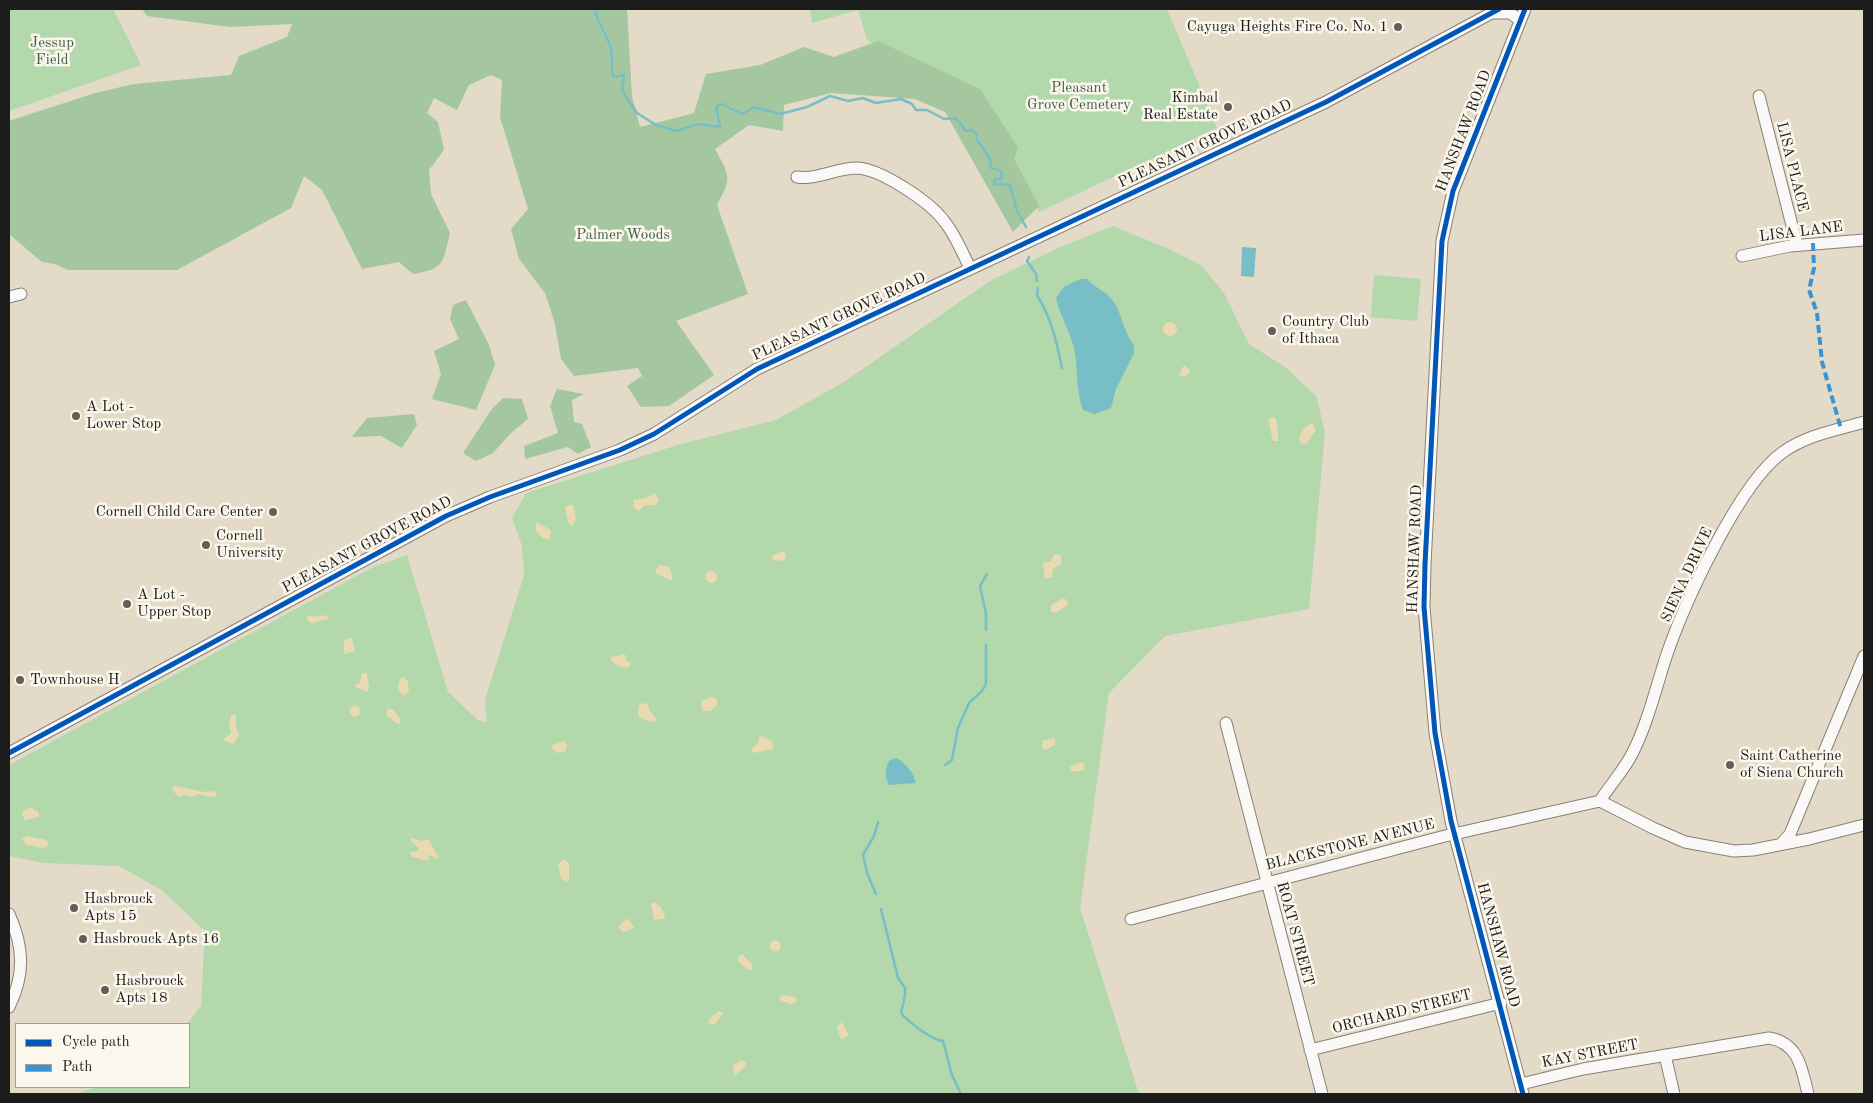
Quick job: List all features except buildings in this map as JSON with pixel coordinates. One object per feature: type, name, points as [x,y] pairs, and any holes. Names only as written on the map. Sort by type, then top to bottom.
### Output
[{"type":"street","name":"HANSHAW ROAD","points":[[1522,1089],[1501,1003],[1455,834],[1438,758],[1424,607],[1442,241],[1453,191],[1525,9]]},
{"type":"street","name":"PLEASANT GROVE ROAD","points":[[9,753],[446,516],[490,497],[620,450],[654,434],[757,369],[1350,90],[1496,11],[1510,14],[1520,20]]},
{"type":"street","name":"LISA PLACE","points":[[1759,96],[1797,245]]},
{"type":"street","points":[[797,177],[808,178],[858,168],[875,173],[915,195],[941,217],[970,268]]},
{"type":"street","name":"LISA LANE","points":[[1742,256],[1797,245],[1864,240]]},
{"type":"street","points":[[9,297],[21,294]]},
{"type":"street","name":"SIENA DRIVE","points":[[1600,800],[1632,753],[1668,652],[1690,600],[1748,490],[1765,468],[1794,445],[1822,434],[1864,422]]},
{"type":"street","points":[[1781,844],[1790,834],[1864,656]]},
{"type":"street","name":"ROAT STREET","points":[[1226,723],[1322,1094]]},
{"type":"street","points":[[1600,800],[1653,828],[1699,846],[1734,852],[1753,850],[1864,825]]},
{"type":"street","name":"BLACKSTONE AVENUE","points":[[1131,918],[1455,834],[1600,800]]},
{"type":"street","points":[[9,914],[19,940],[22,967],[16,993],[9,1008]]},
{"type":"street","name":"ORCHARD STREET","points":[[1310,1050],[1501,1003]]},
{"type":"street","name":"KAY STREET","points":[[1522,1089],[1582,1069],[1762,1039],[1776,1039],[1794,1050],[1800,1062],[1808,1094]]},
{"type":"street","points":[[1665,1055],[1674,1094]]},
{"type":"green space","name":"Jessup Field","points":[[9,9],[113,9],[141,65],[9,111]]},
{"type":"green space","name":"Palmer Woods","points":[[142,9],[627,9],[632,96],[640,127],[694,113],[706,74],[760,65],[804,47],[834,57],[878,41],[980,89],[1018,148],[1014,159],[1039,206],[1013,232],[945,112],[915,99],[831,93],[784,105],[783,131],[749,125],[715,149],[724,165],[727,177],[725,189],[717,205],[748,294],[676,321],[714,375],[669,406],[641,407],[627,386],[642,376],[638,368],[574,376],[561,359],[555,324],[545,293],[519,259],[511,229],[528,209],[500,117],[502,80],[491,75],[469,85],[457,110],[434,98],[427,113],[438,122],[444,150],[429,170],[431,194],[450,233],[443,258],[437,267],[413,274],[399,262],[362,269],[322,190],[304,176],[291,208],[177,270],[68,270],[55,264],[42,262],[9,234],[9,121],[95,93],[134,84],[231,75],[239,56],[287,37],[292,24],[230,27],[147,16]]},
{"type":"green space","name":"Pleasant Grove Cemetery","points":[[810,9],[1167,9],[1217,128],[1039,212],[1002,137],[919,66],[867,40],[858,10],[812,23]]},
{"type":"green space","points":[[1113,226],[1169,249],[1201,265],[1224,293],[1249,344],[1285,367],[1316,396],[1325,432],[1309,609],[1165,636],[1109,693],[1080,908],[1139,1094],[76,1094],[93,1088],[190,1088],[190,1023],[188,1023],[201,1006],[205,931],[163,891],[119,866],[43,863],[9,856],[9,765],[371,568],[407,555],[448,692],[478,720],[487,723],[485,700],[524,575],[522,546],[512,518],[526,493],[681,444],[776,420],[844,382],[990,281],[1058,248]]},
{"type":"green space","points":[[1374,275],[1421,279],[1417,321],[1371,317]]},
{"type":"green space","points":[[466,300],[489,345],[495,365],[476,410],[432,399],[441,374],[434,351],[459,339],[450,319],[453,305]]},
{"type":"green space","points":[[557,389],[584,394],[572,400],[574,422],[582,424],[591,447],[578,454],[568,447],[525,459],[524,446],[558,433],[550,406]]},
{"type":"green space","points":[[503,398],[522,399],[528,419],[512,432],[493,453],[476,461],[463,453],[491,410]]},
{"type":"green space","points":[[414,414],[417,425],[402,448],[381,436],[352,437],[367,418]]},
{"type":"sand","points":[[1170,322],[1175,324],[1177,329],[1175,334],[1170,336],[1165,334],[1163,329],[1165,324]]},
{"type":"sand","points":[[1184,365],[1190,370],[1190,373],[1182,377],[1179,375]]},
{"type":"sand","points":[[1272,417],[1275,418],[1278,428],[1278,441],[1273,441],[1268,420]]},
{"type":"sand","points":[[1312,423],[1316,430],[1306,444],[1301,444],[1299,438],[1304,428]]},
{"type":"sand","points":[[655,493],[659,500],[656,505],[645,505],[639,511],[634,508],[633,500],[646,498]]},
{"type":"sand","points":[[573,504],[576,519],[572,526],[568,523],[565,507]]},
{"type":"sand","points":[[536,522],[551,530],[550,539],[543,538],[536,531]]},
{"type":"sand","points":[[783,551],[786,554],[785,559],[782,561],[772,560],[773,555]]},
{"type":"sand","points":[[1054,554],[1060,555],[1062,563],[1053,569],[1052,577],[1045,579],[1043,563],[1051,561]]},
{"type":"sand","points":[[660,565],[669,567],[673,577],[671,581],[656,573],[655,570]]},
{"type":"sand","points":[[713,571],[716,572],[716,582],[709,583],[706,582],[705,575],[706,572]]},
{"type":"sand","points":[[1063,598],[1067,600],[1068,605],[1055,613],[1051,612],[1051,605]]},
{"type":"sand","points":[[311,615],[315,617],[325,615],[330,619],[310,623],[307,617]]},
{"type":"sand","points":[[351,637],[355,649],[353,652],[344,654],[344,641]]},
{"type":"sand","points":[[625,654],[626,660],[631,664],[628,668],[618,666],[610,659],[611,657]]},
{"type":"sand","points":[[362,673],[367,673],[368,692],[355,687],[356,684],[360,683]]},
{"type":"sand","points":[[403,677],[408,681],[409,692],[403,696],[398,689],[400,678]]},
{"type":"sand","points":[[714,697],[717,700],[717,705],[710,711],[703,711],[702,700]]},
{"type":"sand","points":[[643,703],[648,704],[649,710],[656,718],[655,722],[647,721],[638,716],[639,705]]},
{"type":"sand","points":[[355,705],[361,711],[355,717],[349,711]]},
{"type":"sand","points":[[388,708],[394,710],[401,720],[399,725],[386,715]]},
{"type":"sand","points":[[232,714],[236,716],[236,728],[239,734],[234,744],[222,740],[231,733],[229,722]]},
{"type":"sand","points":[[760,736],[772,741],[773,749],[753,753],[751,749],[757,744]]},
{"type":"sand","points":[[1055,738],[1055,745],[1045,750],[1042,748],[1043,741]]},
{"type":"sand","points":[[564,741],[567,744],[566,751],[557,753],[553,750],[552,745]]},
{"type":"sand","points":[[1080,762],[1085,764],[1084,770],[1071,772],[1070,767]]},
{"type":"sand","points":[[176,786],[205,792],[215,791],[217,796],[209,797],[199,794],[192,797],[186,795],[179,797],[172,790],[172,787]]},
{"type":"sand","points":[[31,807],[39,813],[39,817],[24,820],[22,812]]},
{"type":"sand","points":[[27,836],[47,840],[48,845],[44,848],[26,845],[22,839]]},
{"type":"sand","points":[[411,838],[422,841],[428,839],[439,858],[436,859],[428,854],[429,861],[412,857],[410,852],[418,851],[419,848],[411,841]]},
{"type":"sand","points":[[566,860],[569,864],[569,880],[566,882],[561,878],[558,864]]},
{"type":"sand","points":[[654,902],[661,907],[665,916],[664,919],[654,920],[651,904]]},
{"type":"sand","points":[[627,918],[635,928],[623,932],[618,927]]},
{"type":"sand","points":[[775,940],[781,946],[775,952],[769,946]]},
{"type":"sand","points":[[739,955],[743,955],[752,964],[752,970],[747,969],[738,961]]},
{"type":"sand","points":[[783,995],[796,997],[797,1002],[791,1004],[781,1001],[779,998]]},
{"type":"sand","points":[[719,1011],[723,1013],[715,1024],[708,1024],[709,1019]]},
{"type":"sand","points":[[842,1022],[849,1035],[841,1040],[837,1027]]},
{"type":"sand","points":[[742,1060],[746,1063],[745,1067],[734,1076],[733,1065]]},
{"type":"water","points":[[1242,247],[1256,248],[1254,277],[1241,276]]},
{"type":"water","points":[[1080,279],[1087,279],[1110,297],[1134,346],[1134,353],[1116,389],[1111,408],[1095,414],[1083,410],[1079,396],[1073,346],[1056,298],[1064,287]]},
{"type":"water","points":[[896,758],[909,769],[914,776],[915,783],[889,785],[886,769],[890,760]]},
{"type":"waterway","points":[[595,9],[597,19],[611,49],[613,77],[624,75],[622,88],[625,95],[637,113],[656,125],[677,131],[698,124],[720,127],[716,107],[722,104],[742,114],[754,107],[780,114],[807,107],[830,96],[848,101],[863,98],[876,103],[901,99],[912,104],[916,110],[927,110],[944,119],[956,118],[966,131],[971,130],[976,133],[977,140],[990,158],[991,168],[1001,171],[1002,179],[995,179],[994,184],[1010,185],[1017,211],[1026,227]]},
{"type":"waterway","points":[[1029,257],[1027,261],[1036,274],[1037,281]]},
{"type":"waterway","points":[[1038,288],[1037,295],[1050,321],[1062,368]]},
{"type":"waterway","points":[[986,630],[986,614],[980,586],[987,574]]},
{"type":"waterway","points":[[945,765],[952,760],[958,728],[969,703],[982,691],[986,684],[986,645]]},
{"type":"waterway","points":[[876,894],[867,873],[863,855],[874,836],[878,822]]},
{"type":"waterway","points":[[881,909],[898,978],[905,988],[901,1013],[920,1030],[933,1038],[943,1041],[952,1075],[961,1094]]},
{"type":"marked path","points":[[1813,243],[1814,268],[1809,290],[1817,313],[1822,362],[1841,429]]},
{"type":"cycle path","points":[[9,753],[446,516],[490,497],[620,450],[654,434],[757,369],[1326,102],[1499,9]]},
{"type":"cycle path","points":[[1523,1094],[1451,821],[1435,733],[1424,607],[1442,241],[1453,191],[1525,9]]},
{"type":"place","name":"Cayuga Heights Fire Co. No. 1","points":[[1398,27]]},
{"type":"place","name":"Kimbal Real Estate","points":[[1228,107]]},
{"type":"place","name":"Country Club of Ithaca","points":[[1272,331]]},
{"type":"place","name":"A Lot - Lower Stop","points":[[76,416]]},
{"type":"place","name":"Cornell Child Care Center","points":[[273,512]]},
{"type":"place","name":"Cornell University","points":[[206,545]]},
{"type":"place","name":"A Lot - Upper Stop","points":[[127,604]]},
{"type":"place","name":"Townhouse H","points":[[20,680]]},
{"type":"place","name":"Saint Catherine of Siena Church","points":[[1730,765]]},
{"type":"place","name":"Hasbrouck Apts 15","points":[[74,908]]},
{"type":"place","name":"Hasbrouck Apts 16","points":[[83,939]]},
{"type":"place","name":"Hasbrouck Apts 18","points":[[105,990]]}]
